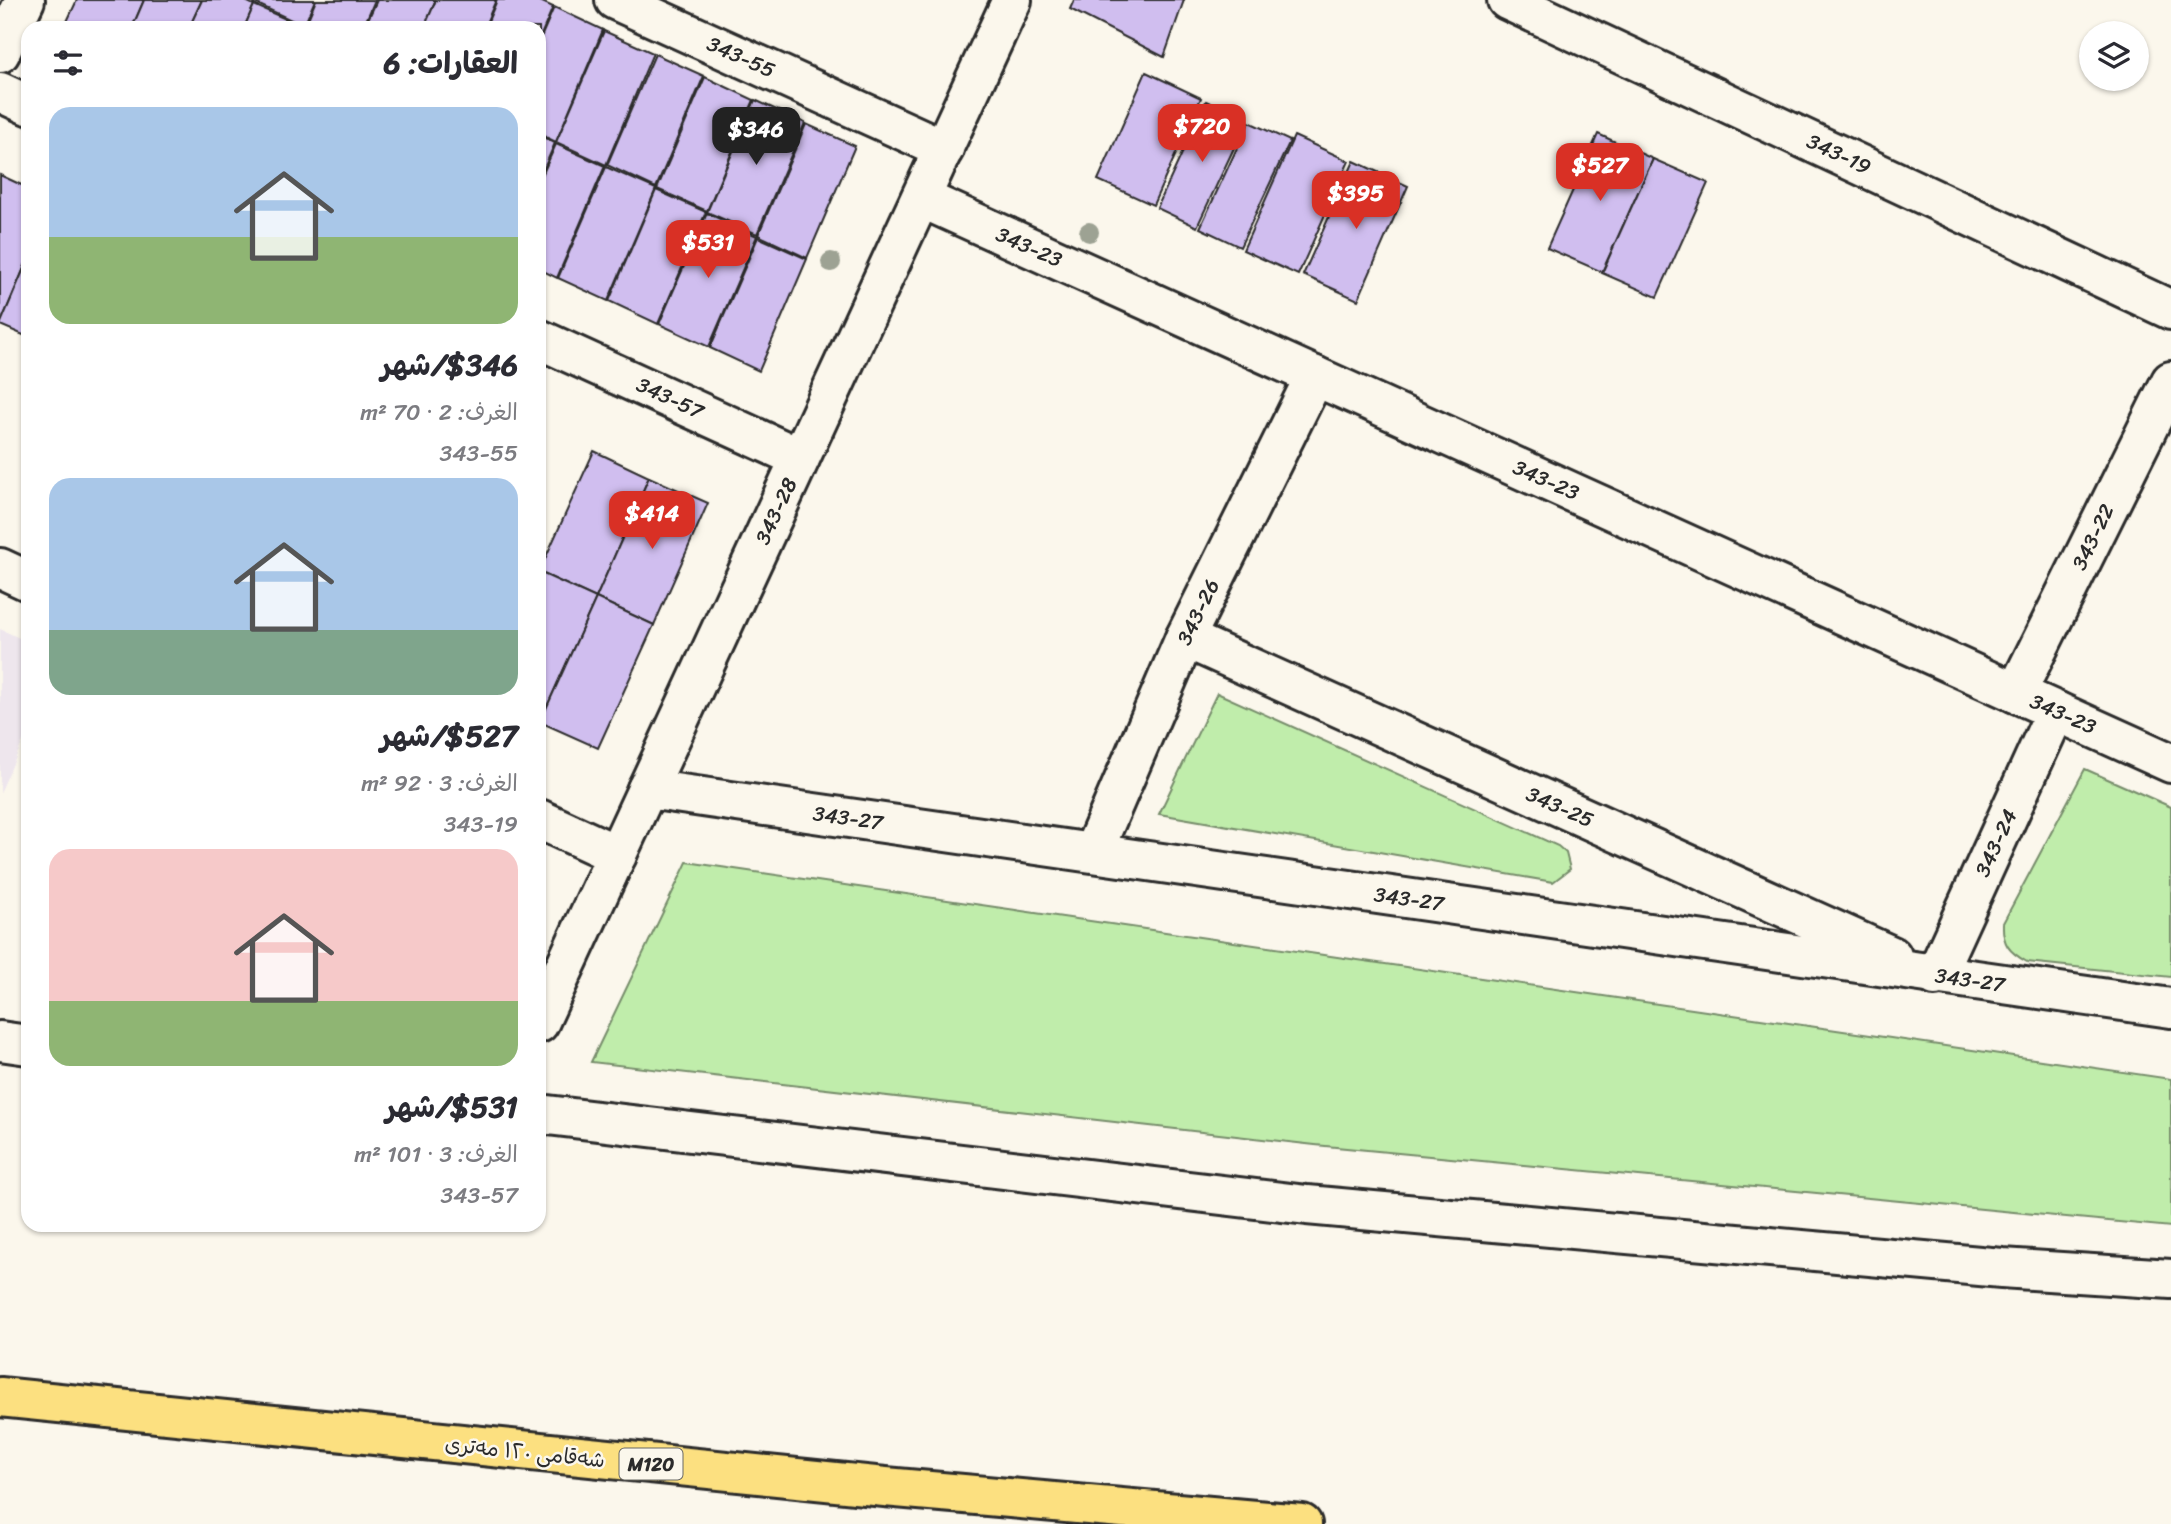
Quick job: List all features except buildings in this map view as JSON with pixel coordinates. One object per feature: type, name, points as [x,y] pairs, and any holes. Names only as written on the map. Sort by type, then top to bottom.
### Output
[{"type":"highway","name":"شەقامی ١٢٠ مەتری","points":[[0,1397],[858,1484],[1302,1524]]},
{"type":"street","points":[[0,53],[25,0]]},
{"type":"street","name":"343-55","points":[[615,0],[944,149]]},
{"type":"street","name":"343-28","points":[[546,1008],[1012,0]]},
{"type":"street","name":"343-19","points":[[1507,0],[1572,13],[2171,310]]},
{"type":"street","points":[[0,92],[21,102]]},
{"type":"street","name":"343-23","points":[[921,198],[2171,763]]},
{"type":"street","name":"343-57","points":[[546,342],[800,458]]},
{"type":"street","name":"343-26","points":[[1093,852],[1185,638],[1315,376]]},
{"type":"street","name":"343-22","points":[[2016,693],[2171,381]]},
{"type":"street","points":[[0,568],[21,578]]},
{"type":"street","name":"343-25","points":[[1185,638],[1935,976]]},
{"type":"street","name":"343-24","points":[[1935,976],[2056,711]]},
{"type":"street","name":"343-27","points":[[647,789],[2171,1008]]},
{"type":"street","points":[[546,822],[617,855]]},
{"type":"street","points":[[0,1041],[21,1044]]},
{"type":"street","points":[[546,1115],[1307,1205],[2002,1268],[2171,1279]]},
{"type":"shaded area","points":[[0,629],[21,639],[21,746],[0,793]]},
{"type":"green space","points":[[1217,693],[1558,846],[1566,853],[1570,869],[1553,882],[1159,814]]},
{"type":"green space","points":[[2085,769],[2171,807],[2171,977],[2027,962],[2011,951],[2005,942],[2003,923]]},
{"type":"green space","points":[[687,862],[2171,1079],[2171,1227],[1315,1145],[591,1062]]}]
